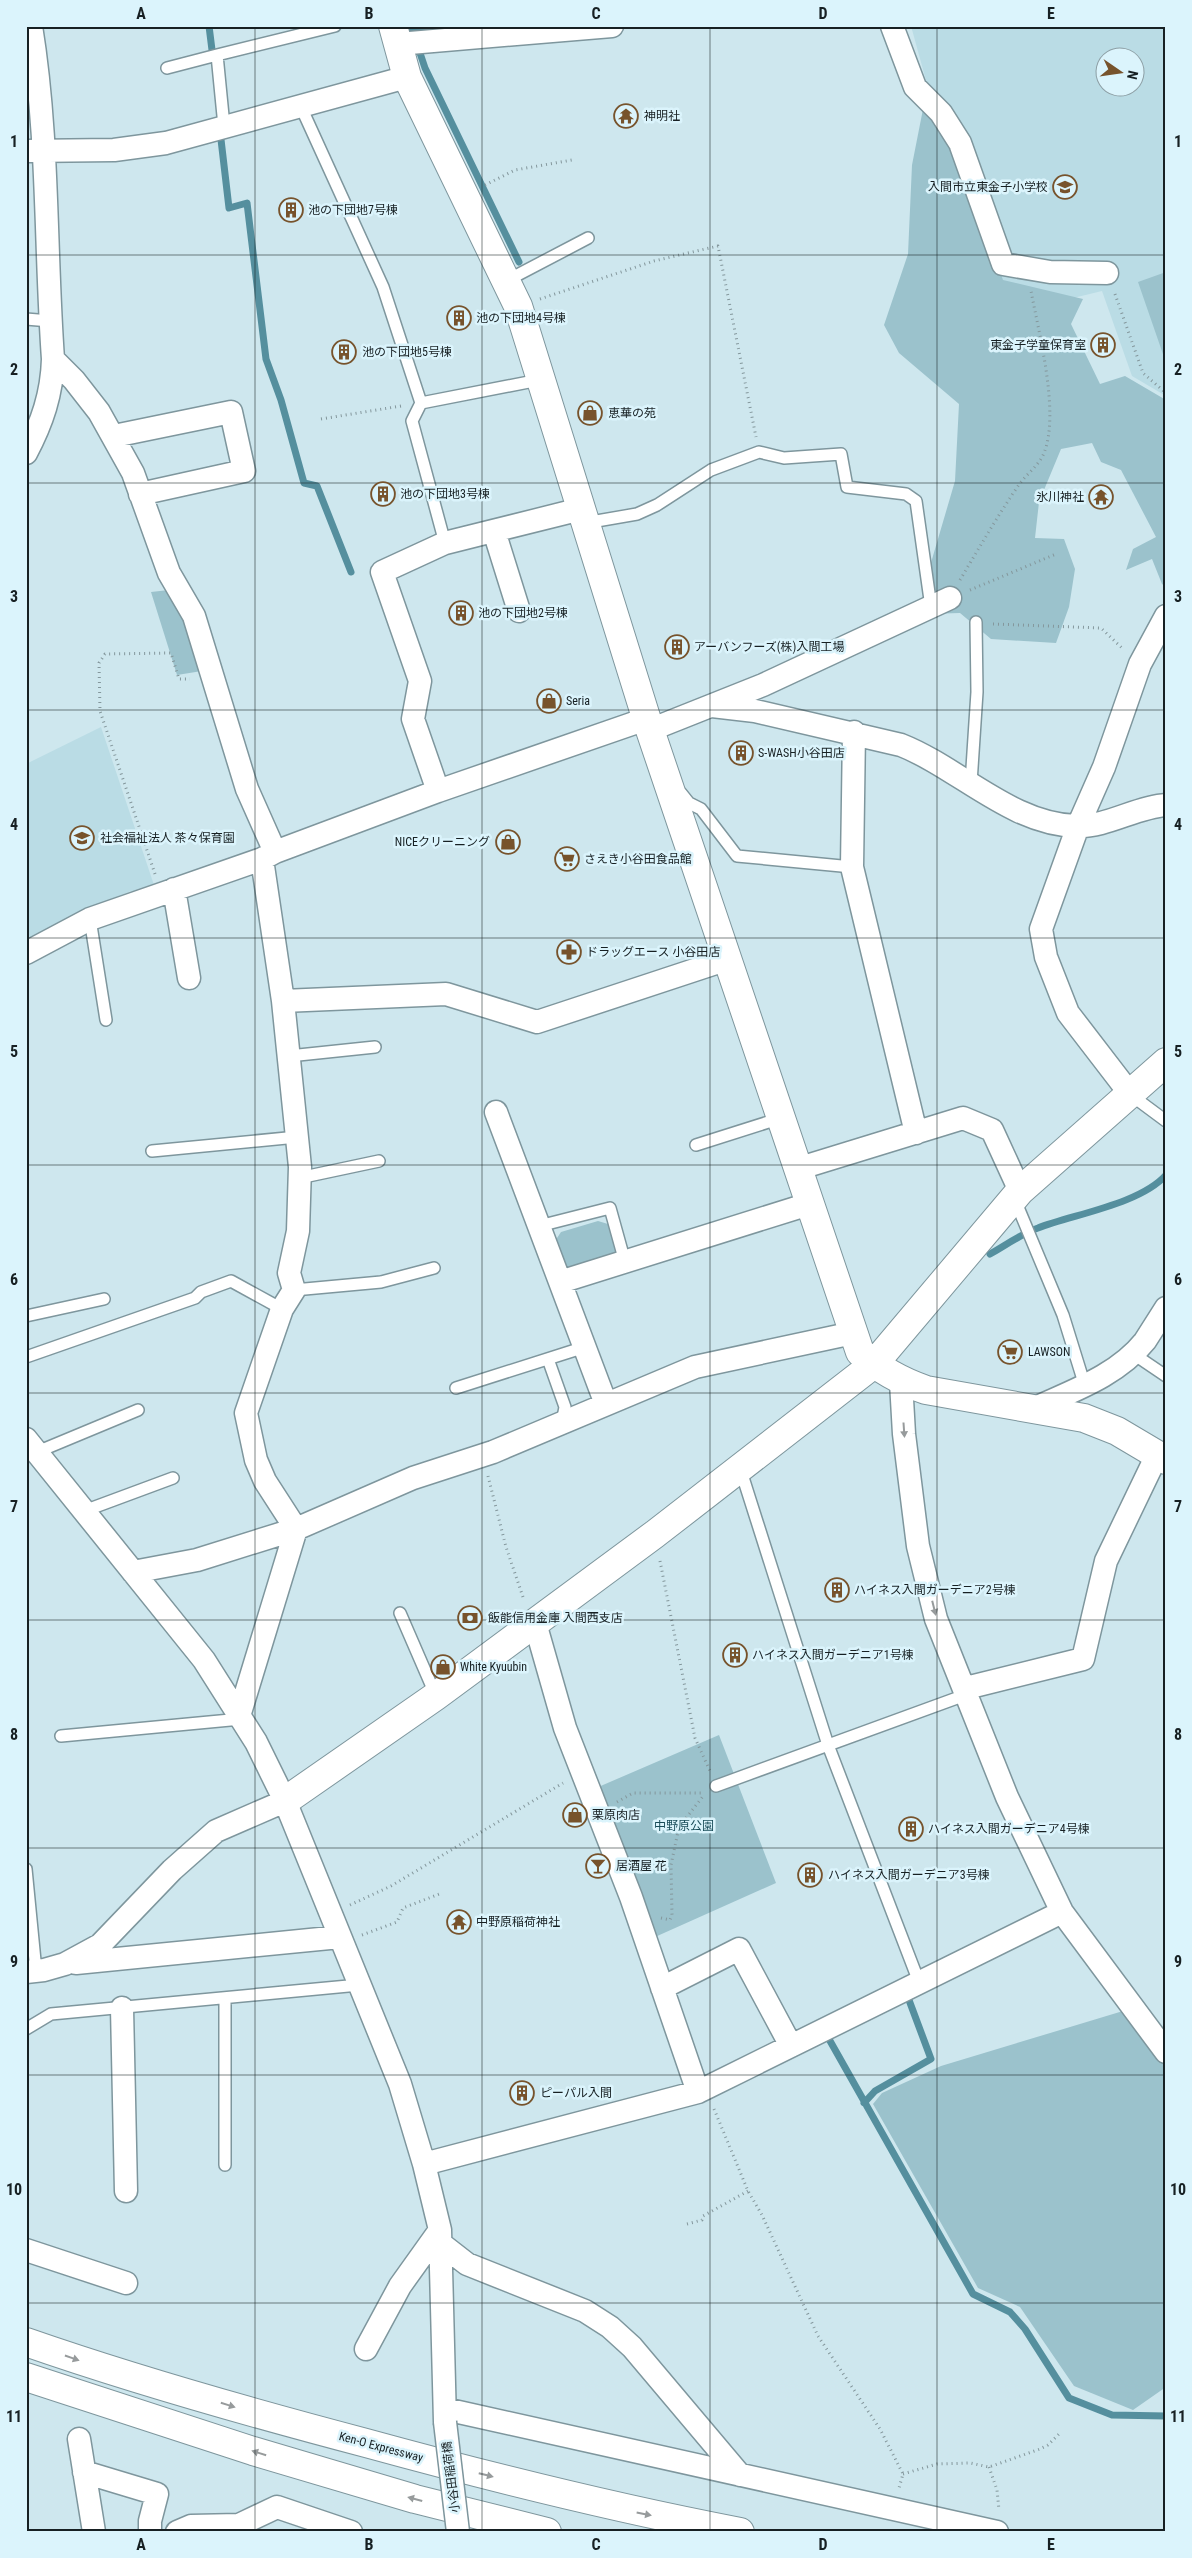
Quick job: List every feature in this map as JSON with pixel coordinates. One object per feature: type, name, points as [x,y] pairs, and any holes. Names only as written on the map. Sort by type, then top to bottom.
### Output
[{"type":"main road","points":[[396,35],[407,76],[518,306],[539,380],[648,724],[860,1352],[901,1382],[926,1390],[1084,1418],[1118,1431],[1161,1457]]},
{"type":"main road","points":[[285,1801],[436,1696],[655,1534],[874,1364],[1017,1195],[1166,1062]]},
{"type":"main road","name":"Ken-O Expressway","points":[[26,2342],[84,2362],[264,2416],[423,2459],[639,2513],[740,2532]]},
{"type":"main road","points":[[26,2377],[272,2457],[415,2499],[548,2532]]},
{"type":"street","points":[[26,454],[48,404],[52,385],[53,360],[36,151],[32,26]]},
{"type":"street","points":[[396,35],[612,26]]},
{"type":"street","points":[[892,26],[915,88],[941,113],[960,143],[1003,264],[1050,272],[1107,273]]},
{"type":"street","points":[[36,151],[114,150],[166,143],[407,76]]},
{"type":"street","points":[[53,360],[79,386],[99,412],[133,473],[169,573],[194,616],[268,856],[297,1136],[299,1178],[298,1231],[290,1273],[294,1290],[282,1309],[246,1413],[259,1467],[265,1481],[296,1530],[240,1717]]},
{"type":"street","points":[[114,436],[231,412],[244,471],[140,494]]},
{"type":"street","points":[[438,791],[413,719],[420,681],[382,572],[445,542],[494,531],[583,516]]},
{"type":"street","points":[[494,531],[519,611]]},
{"type":"street","points":[[26,953],[90,919],[268,856],[438,791],[648,724],[712,706],[763,685],[941,602]]},
{"type":"street","points":[[1131,1095],[1068,1013],[1046,956],[1042,929],[1078,826],[1104,767],[1140,664],[1166,616]]},
{"type":"street","points":[[712,706],[755,711],[854,732],[901,745],[924,754],[1001,803],[1040,820],[1078,826],[1166,805]]},
{"type":"street","points":[[854,732],[852,866],[916,1133]]},
{"type":"street","points":[[167,891],[189,978]]},
{"type":"street","points":[[283,1001],[446,994],[537,1022],[728,959]]},
{"type":"street","points":[[496,1112],[606,1404]]},
{"type":"street","points":[[797,1169],[962,1118],[992,1130],[1017,1195]]},
{"type":"street","points":[[560,1282],[809,1204]]},
{"type":"street","points":[[1033,1409],[1085,1386],[1125,1362],[1144,1341],[1165,1309]]},
{"type":"street","points":[[133,1572],[197,1560],[296,1530],[413,1478],[483,1455],[695,1368],[853,1333]]},
{"type":"street","points":[[901,1382],[904,1434],[918,1546],[936,1619],[967,1691],[1007,1797],[1062,1912],[1165,2048]]},
{"type":"street","name":"小谷田稲荷橋","points":[[32,1446],[204,1660],[256,1742],[285,1801],[400,2084],[424,2164],[440,2236],[445,2416],[458,2532]]},
{"type":"street","points":[[967,1691],[1083,1659],[1106,1561],[1161,1457]]},
{"type":"street","points":[[535,1622],[564,1728],[599,1812],[662,1988],[702,2090]]},
{"type":"street","points":[[65,1964],[100,1945],[172,1870],[216,1831],[285,1801]]},
{"type":"street","points":[[424,2164],[702,2090],[1062,1912]]},
{"type":"street","points":[[31,1972],[65,1964],[341,1940]]},
{"type":"street","points":[[662,1988],[739,1949],[790,2046]]},
{"type":"street","points":[[122,2008],[126,2191]]},
{"type":"street","points":[[366,2349],[400,2286],[440,2236],[467,2264],[584,2311],[610,2328],[632,2347],[740,2475]]},
{"type":"street","points":[[26,2250],[126,2284]]},
{"type":"street","points":[[445,2416],[740,2475],[996,2532]]},
{"type":"street","points":[[79,2439],[94,2532]]},
{"type":"street","points":[[84,2472],[157,2494],[150,2521],[150,2532]]},
{"type":"street","points":[[177,2532],[191,2526],[239,2524],[277,2507],[351,2532]]},
{"type":"lane","points":[[167,68],[335,26]]},
{"type":"lane","points":[[217,55],[224,126]]},
{"type":"lane","points":[[301,107],[383,286],[422,403],[412,421],[445,542]]},
{"type":"lane","points":[[506,281],[588,238]]},
{"type":"lane","points":[[26,319],[50,321]]},
{"type":"lane","points":[[422,403],[539,380]]},
{"type":"lane","points":[[583,516],[637,514],[657,505],[711,470],[759,452],[784,458],[841,454],[846,487],[906,494],[916,502],[941,602]]},
{"type":"lane","points":[[971,783],[976,692],[976,622]]},
{"type":"lane","points":[[664,772],[689,803],[701,809],[737,856],[852,866]]},
{"type":"lane","points":[[90,919],[106,1020]]},
{"type":"lane","points":[[289,1056],[375,1047]]},
{"type":"lane","points":[[1131,1095],[1166,1121]]},
{"type":"lane","points":[[696,1145],[781,1118]]},
{"type":"lane","points":[[152,1151],[297,1136]]},
{"type":"lane","points":[[299,1178],[379,1161]]},
{"type":"lane","points":[[1017,1195],[1063,1315],[1085,1386]]},
{"type":"lane","points":[[539,1226],[610,1208],[626,1262]]},
{"type":"lane","points":[[294,1290],[382,1282],[434,1268]]},
{"type":"lane","points":[[26,1357],[195,1298],[201,1292],[231,1281],[282,1309]]},
{"type":"lane","points":[[26,1316],[104,1299]]},
{"type":"lane","points":[[456,1388],[585,1347]]},
{"type":"lane","points":[[1132,1353],[1166,1376]]},
{"type":"lane","points":[[548,1358],[565,1407],[562,1423]]},
{"type":"lane","points":[[32,1446],[138,1410]]},
{"type":"lane","points":[[740,1468],[828,1745],[919,1982]]},
{"type":"lane","points":[[84,1511],[173,1478]]},
{"type":"lane","points":[[400,1613],[436,1696]]},
{"type":"lane","points":[[716,1786],[967,1691]]},
{"type":"lane","points":[[61,1736],[240,1717]]},
{"type":"lane","points":[[26,1869],[31,1972]]},
{"type":"lane","points":[[26,2029],[51,2014],[359,1985]]},
{"type":"lane","points":[[225,1998],[225,2165]]},
{"type":"path","points":[[465,196],[515,170],[572,160]]},
{"type":"path","points":[[518,306],[654,261],[718,246],[759,452]]},
{"type":"path","points":[[941,602],[1023,478],[1040,461],[1047,442],[1050,423],[1049,396],[1030,283],[1030,270]]},
{"type":"path","points":[[1107,273],[1143,373],[1166,393]]},
{"type":"path","points":[[321,419],[422,403]]},
{"type":"path","points":[[941,602],[1056,554]]},
{"type":"path","points":[[976,622],[1101,628],[1140,664]]},
{"type":"path","points":[[167,891],[100,712],[100,659],[105,654],[171,653],[181,680],[212,675]]},
{"type":"path","points":[[483,1455],[506,1547],[522,1594],[535,1622]]},
{"type":"path","points":[[655,1534],[695,1738],[716,1786]]},
{"type":"path","points":[[331,1914],[391,1886],[531,1804],[581,1772]]},
{"type":"path","points":[[599,1812],[633,1793],[706,1792],[679,1827],[671,1865],[672,1915],[666,1920],[662,1919],[659,1914]]},
{"type":"path","points":[[341,1940],[397,1922],[403,1908],[442,1893]]},
{"type":"path","points":[[702,2090],[818,2336],[880,2429],[903,2474],[893,2509]]},
{"type":"path","points":[[687,2224],[702,2220],[703,2216],[748,2191]]},
{"type":"path","points":[[903,2474],[938,2464],[970,2463],[989,2467],[1040,2449],[1048,2445],[1061,2432]]},
{"type":"path","points":[[989,2467],[1000,2508],[996,2532]]},
{"type":"shaded area","name":"入間市立東金子小学校","points":[[911,26],[1166,26],[1166,396],[1132,376],[1102,291],[1069,299],[999,286],[927,84]]},
{"type":"shaded area","name":"社会福祉法人 茶々保育園","points":[[101,727],[155,888],[135,895],[131,891],[94,906],[31,942],[26,924],[26,764]]},
{"type":"green space","points":[[924,104],[954,143],[1003,280],[1083,299],[1071,324],[1100,384],[1125,376],[1166,400],[1166,587],[1162,584],[1152,559],[1126,570],[1133,549],[1156,537],[1121,470],[1101,462],[1092,443],[1061,449],[1039,502],[1035,538],[1064,539],[1075,569],[1069,607],[1056,643],[991,639],[960,613],[927,614],[923,590],[955,481],[959,404],[899,353],[884,325],[908,254],[912,165]]},
{"type":"green space","points":[[1166,272],[1166,360],[1165,360],[1138,282]]},
{"type":"green space","points":[[178,589],[208,670],[177,675],[151,592]]},
{"type":"green space","points":[[598,1221],[608,1224],[617,1250],[614,1259],[565,1269],[555,1241],[561,1232]]},
{"type":"green space","name":"中野原公園","points":[[719,1735],[776,1883],[655,1937],[596,1788]]},
{"type":"green space","points":[[1123,2011],[1166,2068],[1166,2387],[1133,2410],[1074,2386],[1020,2307],[978,2288],[873,2104],[882,2093],[941,2066]]},
{"type":"waterway","points":[[209,26],[213,58]]},
{"type":"waterway","points":[[411,26],[425,68],[519,262]]},
{"type":"waterway","points":[[412,30],[468,26]]},
{"type":"waterway","points":[[220,131],[229,208],[247,203],[266,359],[281,400],[304,483],[317,486],[351,572]]},
{"type":"waterway","points":[[990,1254],[1032,1230],[1106,1207],[1140,1194],[1155,1185],[1166,1175]]},
{"type":"waterway","points":[[864,2103],[875,2091],[931,2059],[906,1992]]},
{"type":"waterway","points":[[825,2032],[973,2294],[1010,2312],[1025,2329],[1069,2398],[1112,2415],[1166,2416]]},
{"type":"place","name":"神明社","points":[[626,116]]},
{"type":"place","name":"入間市立東金子小学校","points":[[1065,187]]},
{"type":"place","name":"池の下団地7号棟","points":[[291,210]]},
{"type":"place","name":"池の下団地4号棟","points":[[459,318]]},
{"type":"place","name":"東金子学童保育室","points":[[1103,345]]},
{"type":"place","name":"池の下団地5号棟","points":[[344,352]]},
{"type":"place","name":"恵華の苑","points":[[590,413]]},
{"type":"place","name":"池の下団地3号棟","points":[[383,494]]},
{"type":"place","name":"氷川神社","points":[[1101,497]]},
{"type":"place","name":"池の下団地2号棟","points":[[461,613]]},
{"type":"place","name":"アーバンフーズ(株)入間工場","points":[[677,647]]},
{"type":"place","name":"Seria","points":[[549,701]]},
{"type":"place","name":"S-WASH小谷田店","points":[[741,753]]},
{"type":"place","name":"社会福祉法人 茶々保育園","points":[[82,838]]},
{"type":"place","name":"NICEクリーニング","points":[[508,842]]},
{"type":"place","name":"さえき小谷田食品館","points":[[567,859]]},
{"type":"place","name":"ドラッグエース 小谷田店","points":[[569,952]]},
{"type":"place","name":"LAWSON","points":[[1010,1352]]},
{"type":"place","name":"ハイネス入間ガーデニア2号棟","points":[[837,1590]]},
{"type":"place","name":"飯能信用金庫 入間西支店","points":[[470,1618]]},
{"type":"place","name":"ハイネス入間ガーデニア1号棟","points":[[735,1655]]},
{"type":"place","name":"White Kyuubin","points":[[443,1667]]},
{"type":"place","name":"栗原肉店","points":[[575,1815]]},
{"type":"place","name":"ハイネス入間ガーデニア4号棟","points":[[911,1829]]},
{"type":"place","name":"居酒屋 花","points":[[598,1866]]},
{"type":"place","name":"ハイネス入間ガーデニア3号棟","points":[[810,1875]]},
{"type":"place","name":"中野原稲荷神社","points":[[459,1922]]},
{"type":"place","name":"ピーパル入間","points":[[522,2093]]}]
